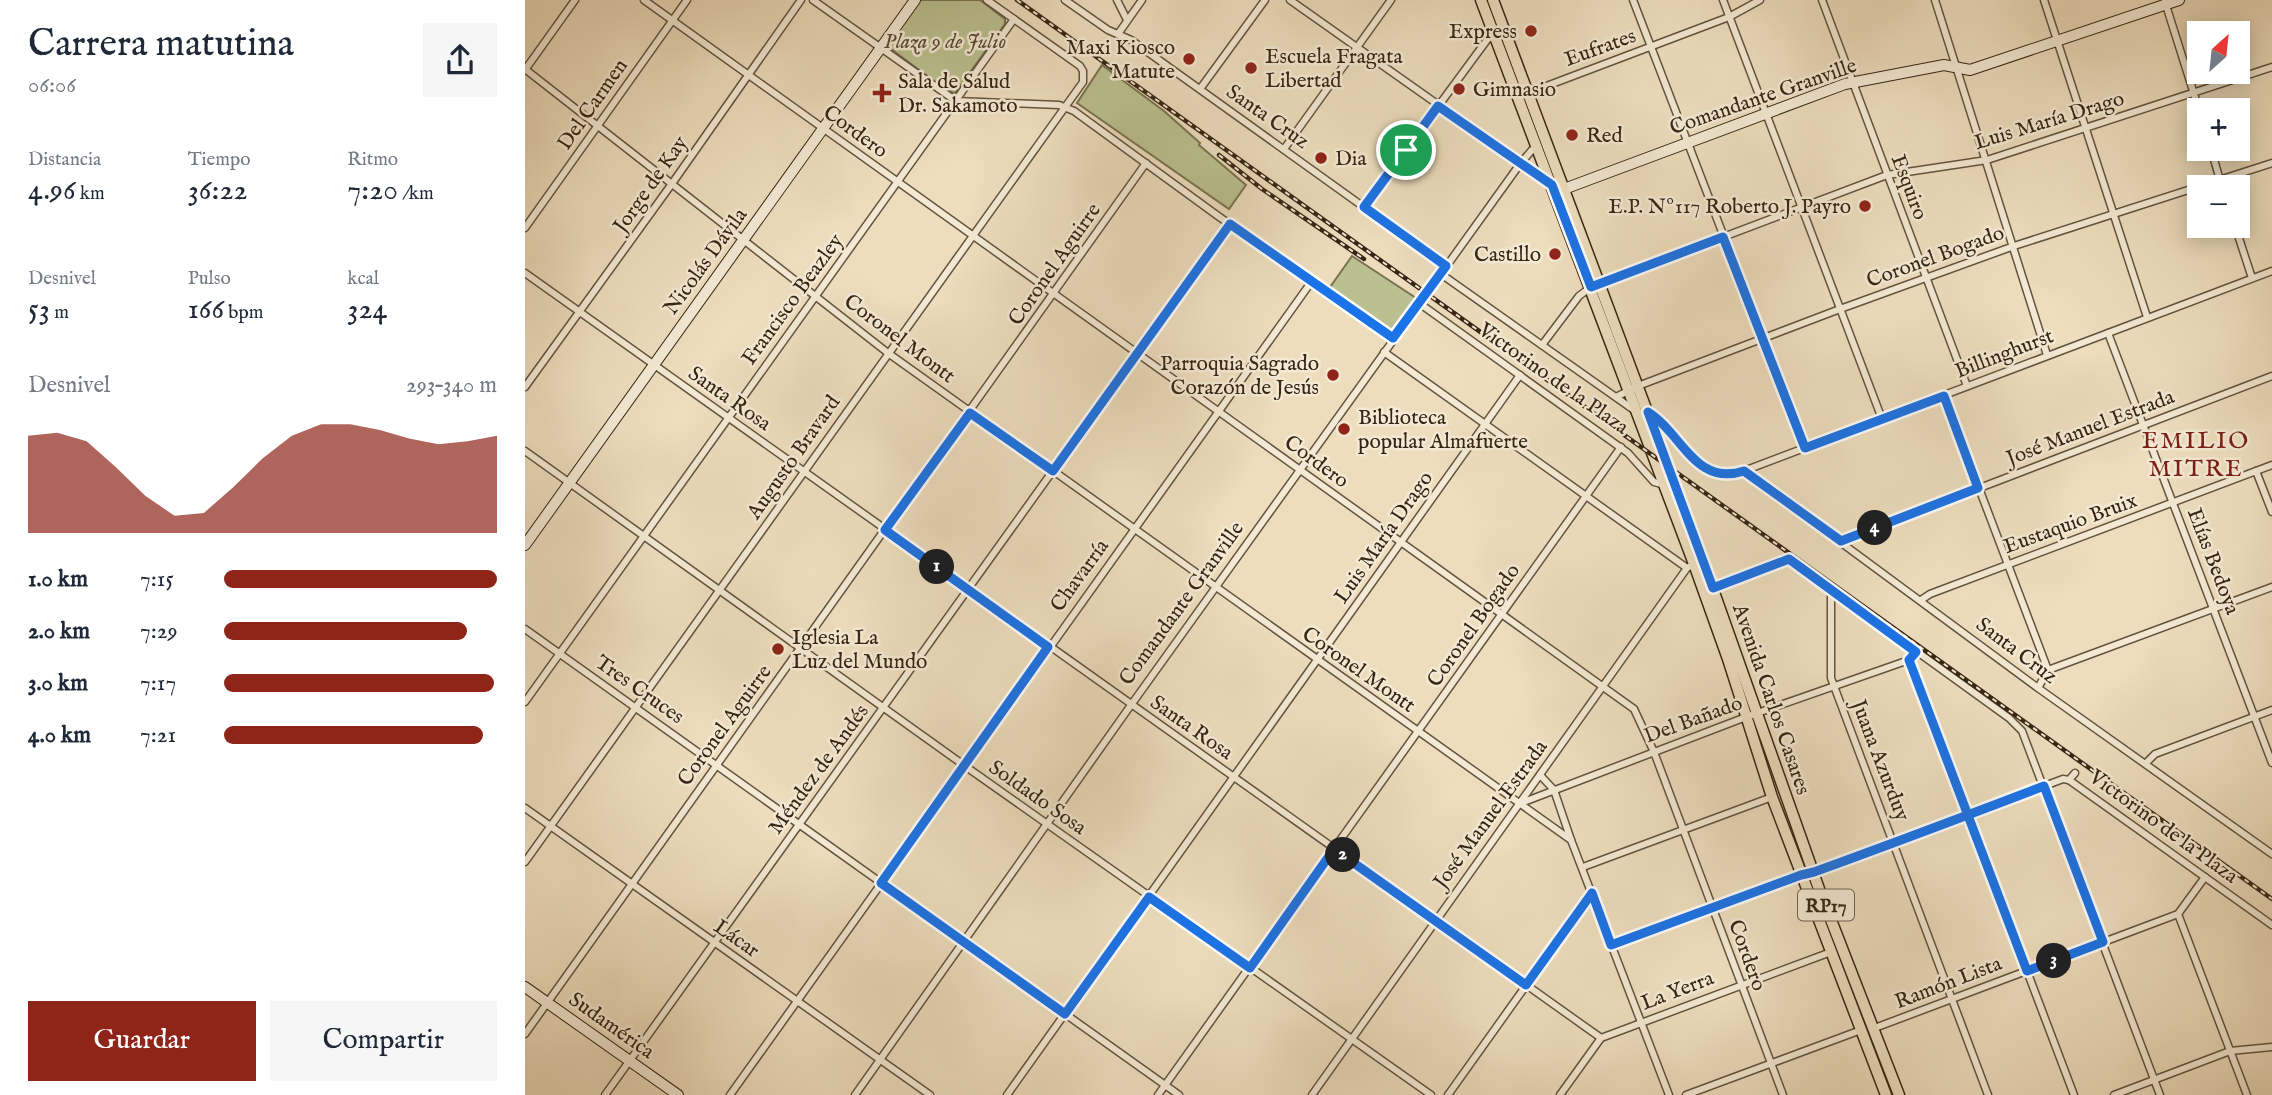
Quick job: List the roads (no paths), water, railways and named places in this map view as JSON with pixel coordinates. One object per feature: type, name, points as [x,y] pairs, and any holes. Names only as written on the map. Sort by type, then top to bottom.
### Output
[{"type":"main road","name":"Avenida Carlos Casares","points":[[1481,0],[1500,32],[1528,93],[1552,185],[1595,285],[1634,388],[1695,564]]},
{"type":"main road","name":"Avenida Carlos Casares","points":[[1493,0],[1500,32],[1542,145],[1564,189],[1595,285]]},
{"type":"main road","name":"Avenida Carlos Casares","points":[[1642,412],[1665,485],[1695,564],[1708,590],[1751,716],[1814,872],[1886,1095]]},
{"type":"main road","name":"Avenida Carlos Casares","points":[[1751,716],[1772,797],[1831,952],[1899,1095]]},
{"type":"street","points":[[525,70],[575,0]]},
{"type":"street","name":"Cordero","points":[[644,0],[1603,686],[1638,714],[1783,1095]]},
{"type":"street","name":"Del Carmen","points":[[525,228],[687,0]]},
{"type":"street","name":"Jorge de Kay","points":[[525,387],[801,0]]},
{"type":"street","points":[[813,0],[956,101],[1066,106],[1393,338]]},
{"type":"street","name":"Nicolás Dávila","points":[[525,545],[915,0]]},
{"type":"street","points":[[988,0],[1014,19]]},
{"type":"street","name":"Santa Cruz","points":[[1065,0],[1200,89],[1446,266]]},
{"type":"street","points":[[1117,0],[1127,20]]},
{"type":"street","points":[[1118,34],[1142,0]]},
{"type":"street","points":[[1200,89],[1265,0]]},
{"type":"street","points":[[1290,0],[1552,185]]},
{"type":"street","points":[[1284,149],[1391,0]]},
{"type":"street","points":[[1633,0],[1805,448]]},
{"type":"street","points":[[1723,0],[1882,419]]},
{"type":"street","name":"Eufrates","points":[[1528,93],[1729,17],[1760,0]]},
{"type":"street","name":"Esquiro","points":[[1822,0],[1967,386]]},
{"type":"street","points":[[1935,0],[2047,355]]},
{"type":"street","points":[[2044,0],[2147,317]]},
{"type":"street","name":"Comandante Granville","points":[[1564,189],[1852,82],[1944,65],[1970,70],[2165,2],[2179,0]]},
{"type":"street","points":[[2165,2],[2195,98]]},
{"type":"street","name":"Augusto Bravard","points":[[525,862],[1083,82],[1083,71],[1014,19]]},
{"type":"street","name":"Francisco Beazley","points":[[525,702],[1014,19]]},
{"type":"street","points":[[1364,207],[1486,40],[1500,32]]},
{"type":"street","name":"Luis María Drago","points":[[1542,345],[1579,296],[1595,285],[1887,175],[1987,160],[2272,67]]},
{"type":"street","name":"Coronel Montt","points":[[525,70],[888,353],[1571,840]]},
{"type":"street","name":"Comandante Granville","points":[[855,1095],[1393,338],[1520,164],[1532,150],[1542,145]]},
{"type":"street","name":"Coronel Aguirre","points":[[525,1034],[1146,163]]},
{"type":"street","name":"Coronel Bogado","points":[[2243,175],[2272,163]]},
{"type":"street","name":"Coronel Bogado","points":[[1615,397],[1926,277],[2113,214],[2187,193]]},
{"type":"street","name":"Méndez de Andés","points":[[605,1095],[1230,224]]},
{"type":"street","points":[[2239,238],[2252,278]]},
{"type":"street","name":"Billinghurst","points":[[1642,412],[1659,421],[1704,468],[1727,475],[1744,471],[2272,271]]},
{"type":"street","name":"Santa Rosa","points":[[525,273],[1601,1038]]},
{"type":"street","points":[[1441,274],[1615,397],[1642,412]]},
{"type":"street","name":"Chavarría","points":[[730,1095],[1312,281]]},
{"type":"street","name":"Victorino de la Plaza","points":[[1419,303],[1621,447],[1654,482],[1665,485]]},
{"type":"street","name":"Elías Bedoya","points":[[2108,333],[2272,763]]},
{"type":"street","points":[[1384,352],[1586,495],[1695,564]]},
{"type":"street","name":"Luis María Drago","points":[[1007,1095],[1520,375]]},
{"type":"street","name":"José Manuel Estrada","points":[[1841,541],[2272,376]]},
{"type":"street","points":[[1944,396],[2047,670]]},
{"type":"street","name":"Coronel Bogado","points":[[1158,1095],[1621,447]]},
{"type":"street","name":"Soldado Sosa","points":[[525,451],[1431,1095]]},
{"type":"street","name":"Eustaquio Bruix","points":[[1921,600],[1930,594],[2272,465]]},
{"type":"street","name":"Santa Cruz","points":[[1744,471],[2038,688],[2272,854]]},
{"type":"street","points":[[2256,471],[2272,512]]},
{"type":"street","points":[[1708,590],[1789,559],[2009,718],[2022,731],[2160,1095]]},
{"type":"street","name":"José Manuel Estrada","points":[[1312,1095],[1603,686],[1695,564]]},
{"type":"street","points":[[2038,688],[2047,670],[2272,587]]},
{"type":"street","name":"Juana Azurduy","points":[[1831,590],[1830,672],[1833,686],[1988,1095]]},
{"type":"street","name":"Tres Cruces","points":[[525,629],[1179,1095]]},
{"type":"street","name":"Del Bañado","points":[[1520,803],[1909,660],[1916,652]]},
{"type":"street","points":[[1909,660],[2074,1095]]},
{"type":"street","points":[[2145,763],[2155,754],[2272,710]]},
{"type":"street","points":[[1611,945],[1894,844],[2063,779],[2069,780],[2075,773]]},
{"type":"street","points":[[1540,775],[1555,790],[1571,840],[1669,1095]]},
{"type":"street","name":"Victorino de la Plaza","points":[[2069,780],[2272,925]]},
{"type":"street","points":[[1583,867],[1772,797]]},
{"type":"street","name":"Lácar","points":[[525,808],[930,1095]]},
{"type":"street","points":[[2205,877],[2178,914],[2247,1095]]},
{"type":"street","points":[[1448,1095],[1592,893]]},
{"type":"street","name":"Ramón Lista","points":[[1686,1095],[1951,1000],[2178,914]]},
{"type":"street","name":"La Yerra","points":[[1601,1038],[1831,952]]},
{"type":"street","name":"Sudamérica","points":[[525,987],[678,1095]]},
{"type":"street","points":[[1560,1095],[1601,1038]]},
{"type":"street","points":[[2114,1095],[2231,1051],[2272,1047]]},
{"type":"railway","points":[[1017,0],[2272,899]]},
{"type":"railway","points":[[1219,155],[1262,189],[1364,259]]},
{"type":"place","name":"Express","points":[[1531,31]]},
{"type":"place","name":"Maxi Kiosco Matute","points":[[1189,59]]},
{"type":"place","name":"Escuela Fragata Libertad","points":[[1251,68]]},
{"type":"place","name":"Gimnasio","points":[[1459,89]]},
{"type":"place","name":"Sala de Salud Dr. Sakamoto","points":[[882,93]]},
{"type":"place","name":"Red","points":[[1572,135]]},
{"type":"place","name":"Dia","points":[[1321,158]]},
{"type":"place","name":"E.P. Nº117 Roberto J. Payro","points":[[1865,206]]},
{"type":"place","name":"Castillo","points":[[1555,254]]},
{"type":"place","name":"Parroquia Sagrado Corazón de Jesús","points":[[1333,375]]},
{"type":"place","name":"Biblioteca popular Almafuerte","points":[[1344,429]]},
{"type":"place","name":"Iglesia La Luz del Mundo","points":[[778,649]]},
{"type":"district","name":"EMILIO MITRE","points":[[2196,454]]},
{"type":"park label","name":"Plaza 9 de Julio","points":[[945,41]]}]
